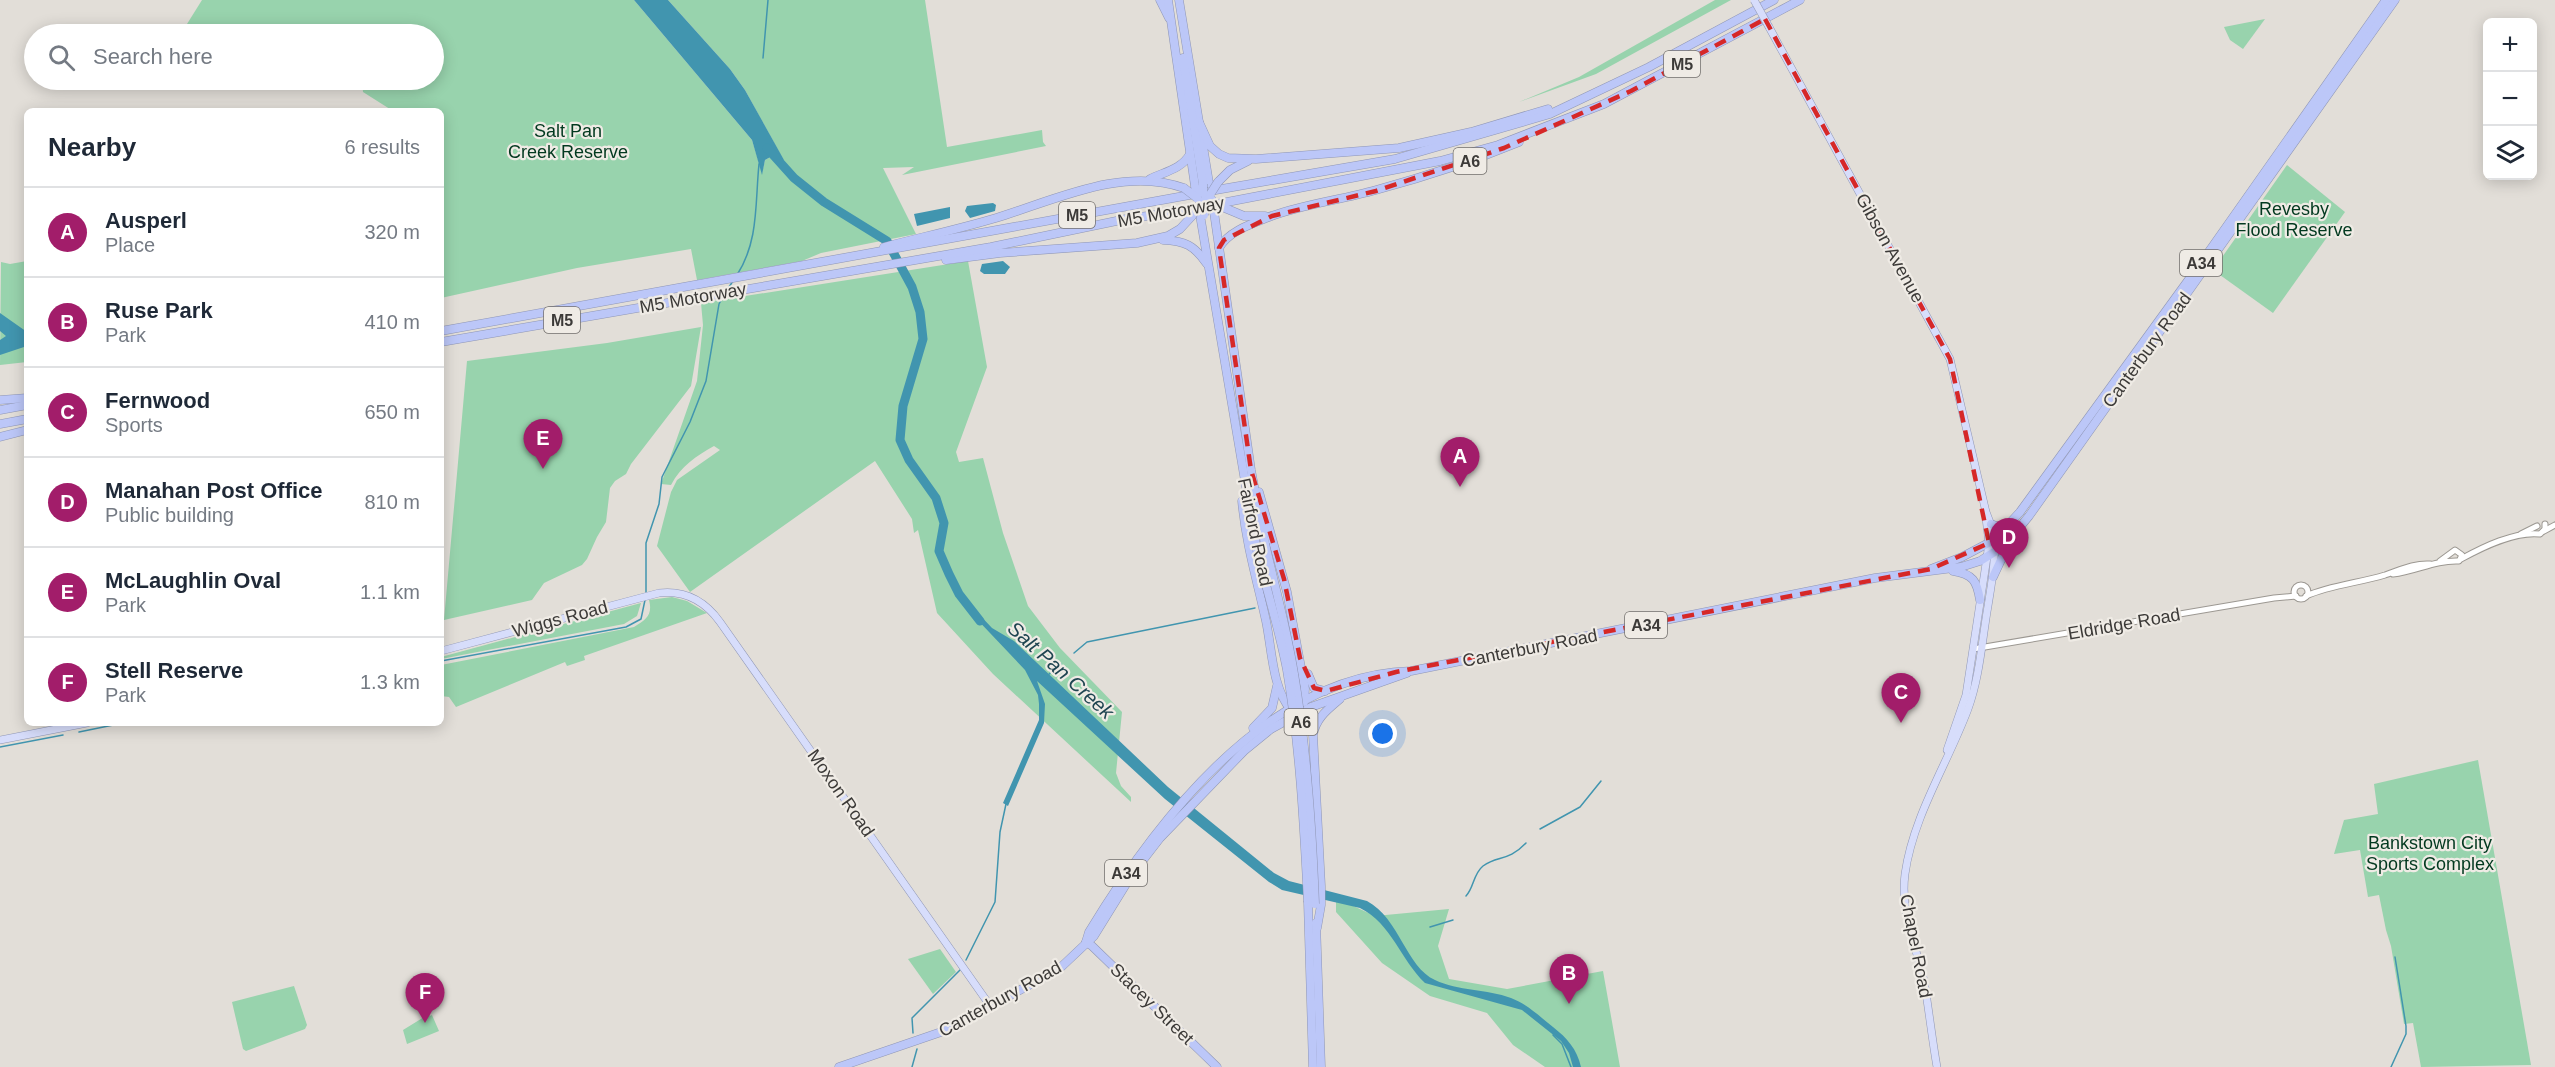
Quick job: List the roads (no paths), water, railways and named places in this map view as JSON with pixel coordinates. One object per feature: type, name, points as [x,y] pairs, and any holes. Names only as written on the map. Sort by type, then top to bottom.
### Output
[{"type":"highway","points":[[1160,0],[1172,23]]},
{"type":"highway","name":"A6","points":[[1168,0],[1193,172],[1204,199]]},
{"type":"highway","name":"M5 Motorway","points":[[444,330],[813,265],[945,237],[1395,159],[1550,114],[1650,67],[1774,0]]},
{"type":"highway","name":"M5 Motorway","points":[[444,341],[683,299],[949,257],[1126,219],[1397,171],[1489,147],[1561,122],[1652,81],[1800,0]]},
{"type":"highway","name":"Canterbury Road","points":[[838,1067],[936,1034],[1052,974],[1076,954],[1086,942],[1089,932],[1130,867],[1189,801],[1262,727],[1305,700],[1326,691],[1380,675],[1411,671],[1813,590],[1931,569],[1991,542],[2010,525],[2203,260],[2386,0]]},
{"type":"highway","name":"Canterbury Road","points":[[1931,569],[1949,570],[1970,565],[1987,557],[2010,539],[2029,516],[2395,0]]},
{"type":"highway","points":[[1180,4],[1180,37],[1204,199]]},
{"type":"highway","name":"A6","points":[[1180,4],[1199,122],[1204,199]]},
{"type":"highway","name":"M5","points":[[1199,122],[1210,146],[1219,154],[1228,158],[1256,159],[1399,148],[1481,129],[1586,97]]},
{"type":"highway","name":"A6","points":[[1219,248],[1224,240],[1237,231],[1272,216],[1376,190],[1448,168],[1536,136],[1561,122]]},
{"type":"highway","name":"A6","points":[[945,237],[1078,192],[1121,182],[1150,179],[1174,169],[1190,154]]},
{"type":"highway","points":[[1204,199],[1234,167],[1256,159]]},
{"type":"highway","name":"A6","points":[[1150,179],[1184,188],[1227,210],[1249,217],[1272,216]]},
{"type":"highway","name":"M5","points":[[1158,240],[1180,229],[1204,199]]},
{"type":"highway","name":"Fairford Road","points":[[1204,199],[1216,230],[1251,470],[1265,544],[1287,636],[1299,704],[1317,928],[1321,1067]]},
{"type":"highway","name":"Fairford Road","points":[[1204,199],[1204,234],[1245,492],[1256,546],[1281,641],[1291,700],[1315,904],[1313,1067]]},
{"type":"highway","name":"M5","points":[[949,257],[1116,246],[1158,240],[1191,244],[1209,267]]},
{"type":"highway","points":[[0,400],[24,398]]},
{"type":"highway","points":[[0,410],[24,406]]},
{"type":"highway","points":[[0,424],[24,419]]},
{"type":"highway","points":[[0,437],[24,431]]},
{"type":"highway","points":[[1251,470],[1284,579],[1300,658],[1305,700],[1298,714]]},
{"type":"highway","name":"A6","points":[[1245,492],[1242,498],[1247,547],[1263,605],[1276,672],[1283,699],[1289,708],[1298,714]]},
{"type":"highway","points":[[1991,524],[2001,528],[2010,525]]},
{"type":"highway","points":[[1993,577],[2010,539]]},
{"type":"highway","points":[[1949,570],[1968,574],[1974,579],[1980,600]]},
{"type":"highway","points":[[1300,658],[1312,686],[1315,689],[1326,691]]},
{"type":"highway","name":"Canterbury Road","points":[[1189,801],[1244,750],[1271,729],[1298,714],[1411,671]]},
{"type":"highway","name":"A6","points":[[1244,744],[1248,732],[1274,704],[1277,690],[1276,672]]},
{"type":"highway","points":[[1315,904],[1313,735],[1317,722],[1325,712],[1346,695]]},
{"type":"highway","name":"Stacey Street","points":[[1086,942],[1217,1067]]},
{"type":"main road","name":"Gibson Avenue","points":[[1754,0],[1948,355],[1995,552]]},
{"type":"main road","name":"Gibson Avenue","points":[[1986,512],[1991,524],[1991,542],[1987,557]]},
{"type":"main road","name":"Chapel Road","points":[[1937,1067],[1924,981],[1908,925],[1904,891],[1909,854],[1963,705],[1993,577],[1995,552]]},
{"type":"main road","name":"Chapel Road","points":[[1977,648],[1980,600],[1987,557]]},
{"type":"main road","name":"Wiggs Road","points":[[444,650],[651,594],[680,593]]},
{"type":"main road","name":"Moxon Road","points":[[680,593],[702,602],[720,622],[991,1007]]},
{"type":"main road","points":[[0,740],[72,726]]},
{"type":"street","points":[[2517,537],[2540,522],[2555,524]]},
{"type":"street","points":[[2544,531],[2545,524]]},
{"type":"street","points":[[2295,593],[2302,598],[2324,589],[2386,575],[2408,567],[2462,559],[2479,550],[2517,537],[2540,534],[2555,524]]},
{"type":"street","points":[[2536,526],[2536,534]]},
{"type":"street","points":[[2440,561],[2455,550],[2460,552],[2479,550]]},
{"type":"street","points":[[2460,552],[2462,559]]},
{"type":"street","points":[[2452,553],[2454,561]]},
{"type":"street","name":"Eldridge Road","points":[[1977,648],[2274,597],[2295,593],[2300,585],[2306,587]]},
{"type":"street","points":[[2306,596],[2306,587],[2324,589]]},
{"type":"water","points":[[634,0],[668,0],[730,69],[745,90],[784,160],[774,155],[765,160],[762,175],[752,140]]},
{"type":"water","points":[[993,203],[996,205],[995,211],[970,218],[965,211],[967,206]]},
{"type":"water","points":[[950,207],[950,218],[917,226],[914,214]]},
{"type":"water","points":[[1003,261],[1010,267],[1005,274],[984,274],[980,271],[982,264]]},
{"type":"water","points":[[0,313],[24,330],[24,347],[0,355],[0,340],[6,336],[0,331]]},
{"type":"water","points":[[975,610],[992,628],[1014,641],[1168,787],[1274,873],[1289,881],[1367,901],[1387,919],[1425,974],[1444,984],[1502,995],[1522,1004],[1567,1040],[1574,1049],[1581,1067],[1573,1067],[1569,1053],[1561,1041],[1522,1010],[1425,983],[1416,974],[1388,932],[1371,915],[1360,908],[1282,890],[1269,882],[1165,799],[1037,681],[1045,704],[1044,723],[1008,806],[1003,803],[1039,720],[1038,695],[1025,670],[971,613]]},
{"type":"waterway","points":[[763,58],[768,0]]},
{"type":"waterway","name":"Salt Pan Creek","points":[[767,148],[794,178],[824,202],[887,241],[912,287],[920,312],[923,339],[903,406],[900,440],[909,460],[936,498],[944,523],[939,551],[959,594],[980,621]]},
{"type":"waterway","points":[[737,275],[753,235],[759,164]]},
{"type":"waterway","points":[[727,290],[733,281]]},
{"type":"waterway","points":[[646,592],[646,543],[659,504],[662,477],[690,422],[706,381],[719,304],[723,297]]},
{"type":"waterway","points":[[444,660],[626,627],[641,619],[645,600]]},
{"type":"waterway","points":[[1074,653],[1087,642],[1255,608]]},
{"type":"waterway","points":[[1048,675],[1061,664]]},
{"type":"waterway","points":[[79,732],[108,726]]},
{"type":"waterway","points":[[0,747],[63,735]]},
{"type":"waterway","points":[[1540,829],[1580,807],[1601,781]]},
{"type":"waterway","points":[[966,960],[995,902],[1000,832],[1006,804]]},
{"type":"waterway","points":[[1466,896],[1483,866],[1514,853],[1526,843]]},
{"type":"waterway","points":[[1430,927],[1453,920]]},
{"type":"waterway","points":[[2391,1067],[2406,1034],[2395,957]]},
{"type":"waterway","points":[[913,1033],[912,1018],[960,970]]},
{"type":"waterway","name":"Salt Pan Creek","points":[[1553,1035],[1562,1044],[1571,1067]]},
{"type":"waterway","points":[[912,1067],[917,1049]]},
{"type":"place","name":"McLaughlin Oval","points":[[543,469]]},
{"type":"place","name":"Ausperl","points":[[1460,487]]},
{"type":"place","name":"Manahan Post Office","points":[[2009,568]]},
{"type":"place","name":"Fernwood","points":[[1901,723]]},
{"type":"place","name":"Ruse Park","points":[[1569,1004]]},
{"type":"place","name":"Stell Reserve","points":[[425,1023]]},
{"type":"park label","name":"Salt Pan Creek Reserve","points":[[568,141]]},
{"type":"park label","name":"Revesby Flood Reserve","points":[[2294,219]]},
{"type":"park label","name":"Bankstown City Sports Complex","points":[[2430,853]]}]
